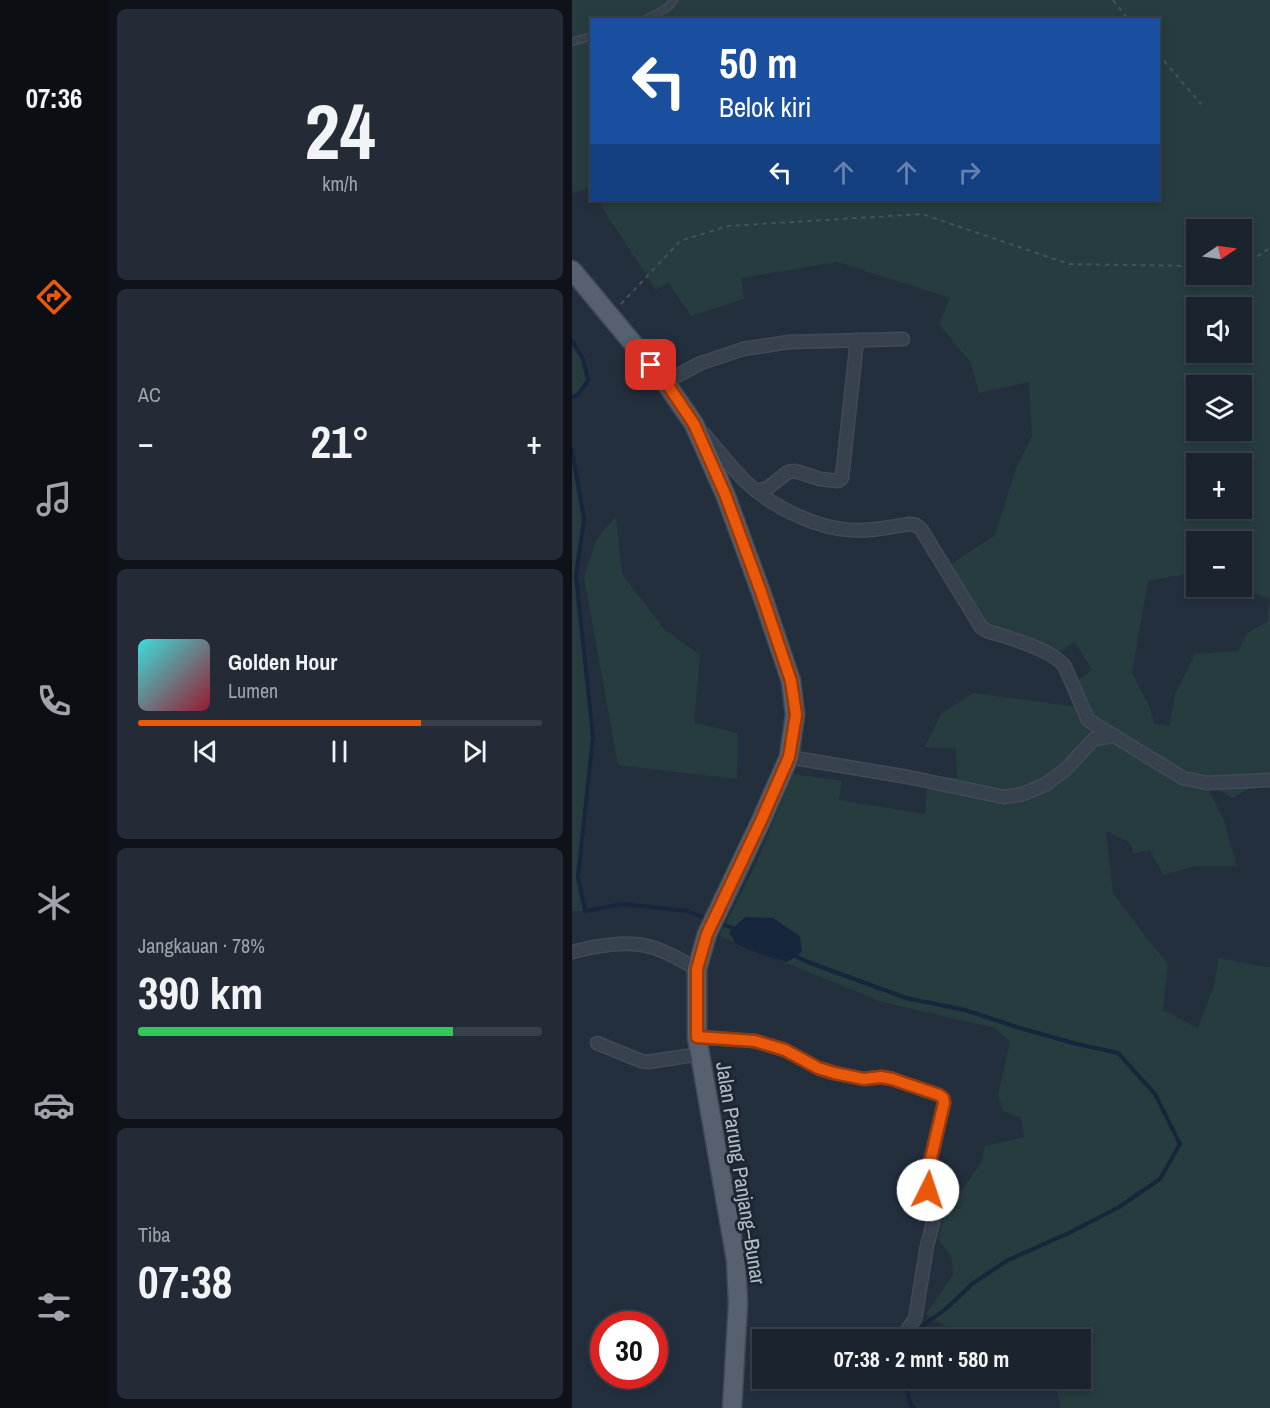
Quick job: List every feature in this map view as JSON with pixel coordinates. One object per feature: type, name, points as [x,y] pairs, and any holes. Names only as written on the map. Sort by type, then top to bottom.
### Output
[{"type":"main road","name":"Jalan Parung Panjang–Bunar","points":[[572,270],[665,381],[694,424],[725,494],[761,592],[791,681],[796,715],[789,757],[707,934],[697,969],[698,1046],[736,1260],[738,1304],[732,1408]]},
{"type":"street","points":[[665,381],[701,363],[743,350],[789,342],[903,339]]},
{"type":"street","points":[[757,491],[769,487],[788,472],[795,471],[820,479],[838,481],[842,478],[857,340]]},
{"type":"street","points":[[694,424],[746,482],[789,513],[848,530],[916,525],[921,529],[981,627],[1060,660],[1088,720],[1113,736],[1183,778],[1207,783],[1271,780]]},
{"type":"street","points":[[789,757],[908,777],[1004,797],[1023,794],[1046,784],[1065,770],[1094,740],[1113,736]]},
{"type":"street","points":[[572,952],[635,944],[669,954],[697,969]]},
{"type":"street","points":[[597,1043],[648,1062],[698,1046],[755,1041],[785,1050],[818,1068],[834,1073],[864,1079],[881,1077],[892,1079],[943,1098],[944,1103],[926,1179],[928,1190],[936,1204],[936,1211],[927,1246],[915,1319],[908,1329]]},
{"type":"lane","points":[[649,18],[667,8],[674,0]]},
{"type":"lane","points":[[572,42],[590,37]]},
{"type":"path","points":[[1113,0],[1127,18]]},
{"type":"path","points":[[1160,56],[1201,105]]},
{"type":"path","points":[[610,315],[680,242],[728,226],[922,214],[1069,264],[1186,266]]},
{"type":"path","points":[[1252,260],[1271,247]]},
{"type":"green space","points":[[572,0],[1270,0],[1270,599],[1270,784],[1257,784],[1233,798],[1205,783],[1224,821],[1237,866],[1196,866],[1163,875],[1150,850],[1134,854],[1129,842],[1106,831],[1113,893],[1168,964],[1163,1010],[1198,1028],[1214,985],[1219,958],[1270,967],[1270,1408],[1061,1408],[1056,1389],[1091,1389],[1091,1329],[950,1329],[926,1314],[953,1275],[952,1258],[938,1239],[944,1216],[982,1161],[985,1146],[1024,1137],[1021,1118],[1003,1111],[998,1095],[1010,1042],[995,1028],[882,1002],[720,936],[755,866],[793,774],[842,781],[839,800],[925,814],[928,776],[957,778],[956,749],[925,747],[941,714],[973,693],[1079,707],[1070,686],[1092,670],[1075,642],[1046,660],[985,634],[943,569],[995,535],[1016,469],[1032,436],[1029,382],[979,393],[971,363],[939,324],[950,298],[837,262],[741,278],[744,299],[691,316],[668,282],[656,290],[598,201],[1160,201],[1160,18],[590,18],[590,190],[572,193]],"holes":[[[1186,531],[1252,531],[1252,593],[1270,599],[1267,622],[1247,633],[1238,651],[1195,654],[1175,695],[1169,726],[1154,723],[1150,708],[1132,673],[1148,581],[1186,575]]]},
{"type":"green space","points":[[572,341],[583,359],[588,380],[578,395],[572,397]]},
{"type":"green space","points":[[572,450],[584,519],[576,576],[593,737],[578,877],[585,911],[572,911]]},
{"type":"green space","points":[[616,516],[622,574],[664,629],[700,655],[694,723],[738,733],[737,779],[618,765],[584,577],[596,540]]},
{"type":"water","points":[[745,917],[773,918],[800,936],[802,952],[787,962],[736,944],[729,932]]},
{"type":"waterway","points":[[572,341],[583,359],[588,380],[578,395],[572,397]]},
{"type":"waterway","points":[[572,450],[584,519],[576,576],[593,737],[578,877],[585,911],[624,904],[687,911],[707,919]]},
{"type":"waterway","points":[[717,922],[735,929]]},
{"type":"waterway","points":[[791,954],[906,998],[965,1010],[1023,1029],[1118,1053],[1155,1094],[1180,1144],[1160,1179],[1119,1207],[1071,1232],[1008,1260],[972,1284],[947,1308],[918,1329]]},
{"type":"waterway","points":[[906,1389],[914,1408]]},
{"type":"route","points":[[651,365],[665,381],[694,424],[725,494],[791,681],[796,715],[789,757],[707,934],[697,969],[697,1037],[755,1041],[785,1050],[818,1068],[834,1073],[864,1079],[881,1077],[892,1079],[939,1095],[943,1098],[944,1103],[926,1179],[928,1190]]}]
